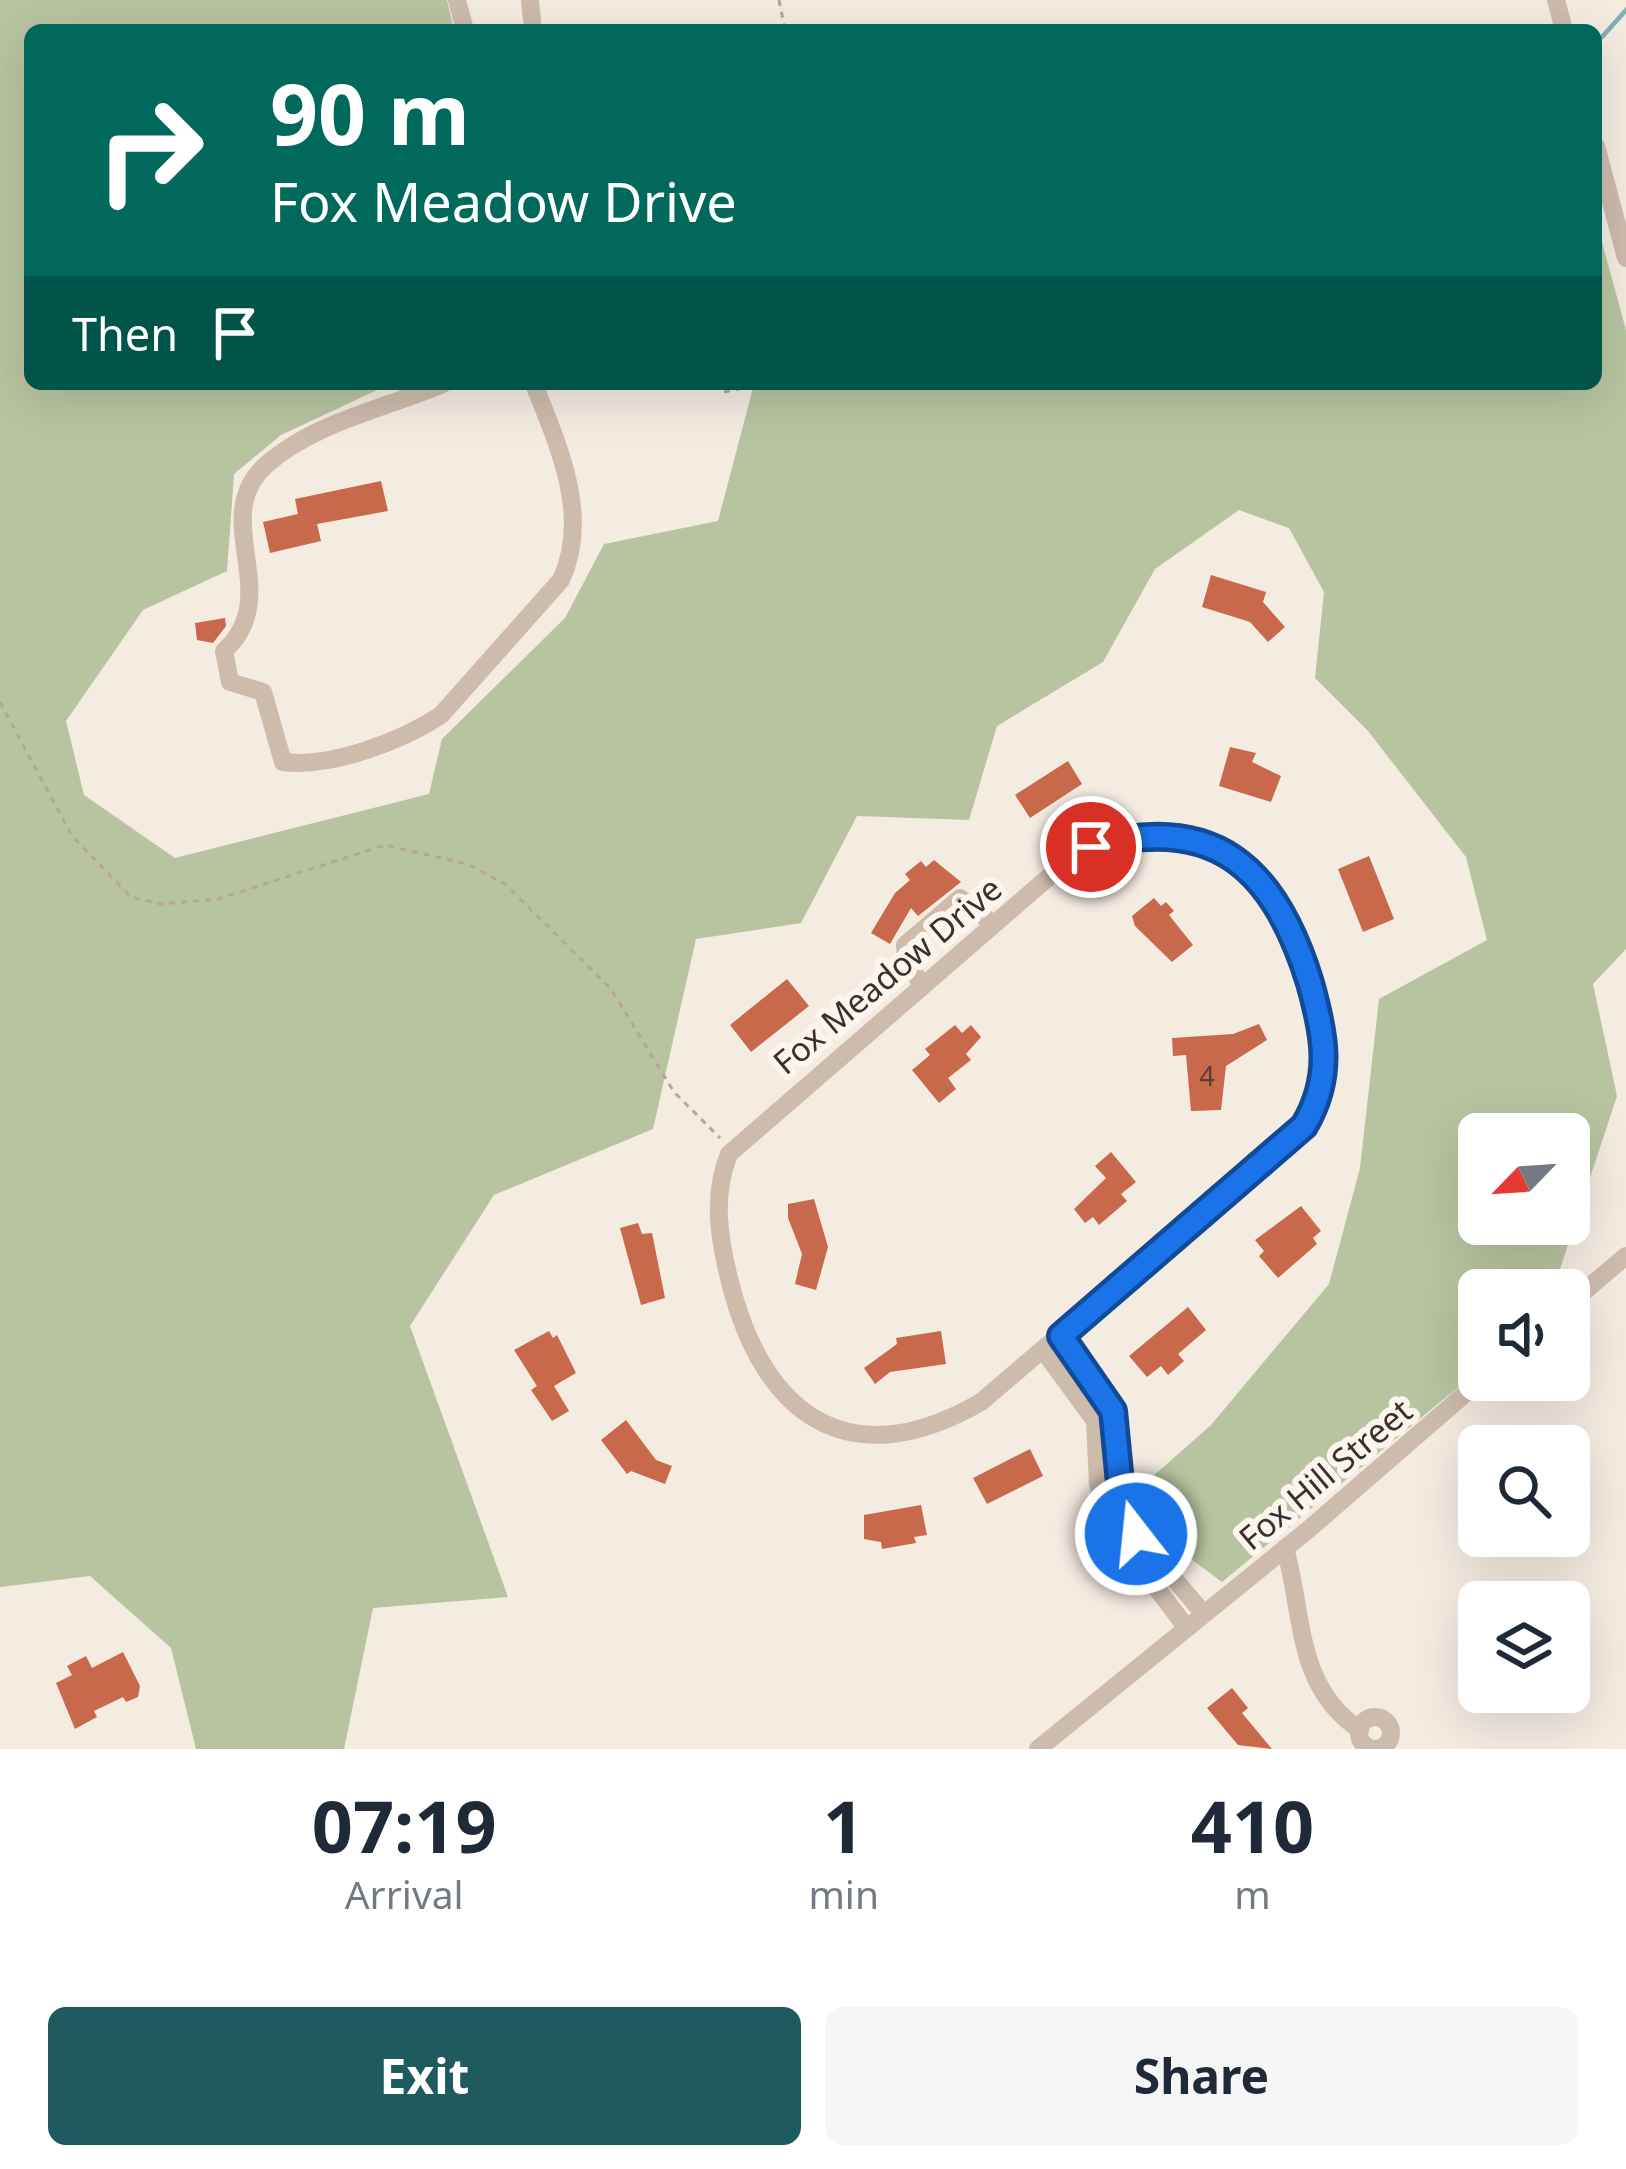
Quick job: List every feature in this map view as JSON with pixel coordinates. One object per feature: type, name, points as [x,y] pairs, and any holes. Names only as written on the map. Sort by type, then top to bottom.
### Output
[{"type":"street","points":[[1602,168],[1626,258]]},
{"type":"street","points":[[427,390],[310,436],[264,466],[248,487],[241,512],[250,598],[246,628],[224,651],[223,661],[230,682],[263,692],[283,762],[347,753],[420,729],[441,715],[560,580],[572,555],[574,518],[536,390]]},
{"type":"street","name":"Fox Meadow Drive","points":[[1162,834],[1205,843],[1238,862],[1282,909],[1321,1023],[1326,1079],[1304,1126],[981,1402],[940,1426],[908,1436],[828,1426],[800,1409],[754,1357],[741,1323],[718,1210],[719,1179],[732,1150],[993,924],[1091,847],[1162,834]]},
{"type":"street","points":[[922,984],[906,962],[905,946],[960,898],[993,924]]},
{"type":"street","points":[[1590,1286],[1626,1256]]},
{"type":"street","points":[[1061,1336],[1113,1411],[1121,1493],[1136,1534],[1204,1614]]},
{"type":"street","points":[[1043,1351],[1095,1420],[1098,1484],[1115,1532],[1186,1628]]},
{"type":"street","name":"Fox Hill Street","points":[[1038,1749],[1286,1548],[1458,1399]]},
{"type":"street","points":[[1286,1548],[1306,1663],[1364,1742]]},
{"type":"path","points":[[724,392],[734,390]]},
{"type":"path","points":[[0,702],[72,836],[131,896],[161,904],[218,899],[385,845],[467,864],[505,884],[610,989],[674,1092],[732,1150]]},
{"type":"green space","points":[[0,0],[447,0],[453,24],[24,24],[24,390],[377,390],[281,435],[234,474],[227,571],[143,610],[66,721],[84,795],[175,858],[429,794],[442,739],[565,618],[604,544],[718,521],[752,390],[1602,390],[1602,242],[1626,330],[1626,949],[1593,984],[1617,1096],[1590,1178],[1590,1113],[1458,1113],[1458,1245],[1568,1245],[1560,1269],[1458,1269],[1458,1387],[1222,1582],[1161,1537],[1142,1486],[1211,1425],[1329,1284],[1360,1168],[1379,999],[1487,940],[1466,857],[1368,731],[1315,678],[1324,592],[1289,528],[1239,510],[1155,569],[1103,662],[997,726],[969,820],[857,816],[801,923],[696,939],[653,1129],[494,1195],[410,1326],[508,1597],[373,1608],[344,1749],[196,1749],[171,1648],[90,1576],[0,1587]]},
{"type":"building","points":[[381,481],[388,511],[317,524],[321,541],[270,553],[263,522],[298,514],[295,499]]},
{"type":"building","points":[[1211,575],[1266,592],[1263,602],[1285,627],[1268,642],[1250,622],[1202,607]]},
{"type":"building","points":[[225,618],[226,626],[213,643],[197,640],[195,623]]},
{"type":"building","points":[[1230,747],[1256,753],[1252,762],[1281,776],[1271,802],[1219,786]]},
{"type":"building","points":[[1068,761],[1082,784],[1030,818],[1015,795]]},
{"type":"building","points":[[1369,856],[1394,919],[1363,932],[1338,869]]},
{"type":"building","points":[[934,860],[961,882],[918,916],[911,908],[890,944],[871,933],[895,893],[910,880],[905,874],[921,861],[926,867]]},
{"type":"building","points":[[1154,898],[1174,911],[1169,915],[1193,945],[1172,962],[1135,926],[1132,916]]},
{"type":"building","points":[[787,979],[809,1006],[751,1052],[730,1025]]},
{"type":"building","points":[[1259,1024],[1267,1040],[1226,1066],[1221,1110],[1191,1111],[1186,1055],[1173,1056],[1172,1038],[1233,1034]]},
{"type":"building","points":[[955,1025],[962,1033],[971,1025],[981,1037],[966,1054],[971,1060],[948,1078],[956,1089],[939,1103],[912,1070],[930,1055],[925,1049]]},
{"type":"building","points":[[1111,1152],[1136,1182],[1121,1194],[1127,1201],[1099,1225],[1093,1217],[1085,1223],[1074,1209],[1106,1178],[1095,1166]]},
{"type":"building","points":[[814,1199],[828,1247],[816,1290],[795,1284],[802,1254],[788,1218],[788,1204]]},
{"type":"building","points":[[1301,1206],[1321,1231],[1313,1238],[1317,1244],[1278,1278],[1259,1256],[1264,1251],[1255,1240]]},
{"type":"building","points":[[638,1223],[642,1234],[652,1233],[665,1298],[641,1305],[620,1228]]},
{"type":"building","points":[[1188,1307],[1206,1330],[1178,1354],[1184,1361],[1168,1375],[1161,1366],[1147,1377],[1129,1356]]},
{"type":"building","points":[[549,1331],[553,1338],[557,1335],[576,1373],[554,1386],[569,1411],[552,1421],[531,1390],[537,1386],[514,1350]]},
{"type":"building","points":[[941,1331],[946,1364],[890,1372],[875,1384],[864,1368],[897,1344],[896,1338]]},
{"type":"building","points":[[626,1420],[656,1460],[672,1466],[665,1484],[631,1471],[627,1474],[601,1440]]},
{"type":"building","points":[[1030,1449],[1043,1476],[987,1504],[973,1478]]},
{"type":"building","points":[[921,1505],[927,1535],[914,1537],[916,1543],[882,1549],[881,1542],[864,1539],[864,1515]]},
{"type":"building","points":[[123,1652],[140,1686],[138,1697],[126,1702],[123,1697],[94,1711],[97,1717],[75,1729],[56,1683],[72,1675],[67,1666],[86,1656],[92,1668]]},
{"type":"building","points":[[1232,1688],[1248,1708],[1242,1713],[1272,1749],[1238,1745],[1207,1708]]},
{"type":"waterway","points":[[1602,37],[1626,10]]},
{"type":"route","points":[[1091,847],[1136,836],[1184,837],[1227,853],[1250,872],[1282,909],[1296,938],[1324,1047],[1326,1079],[1304,1126],[1061,1336],[1100,1385],[1113,1411],[1119,1432],[1121,1493],[1136,1534]]}]
